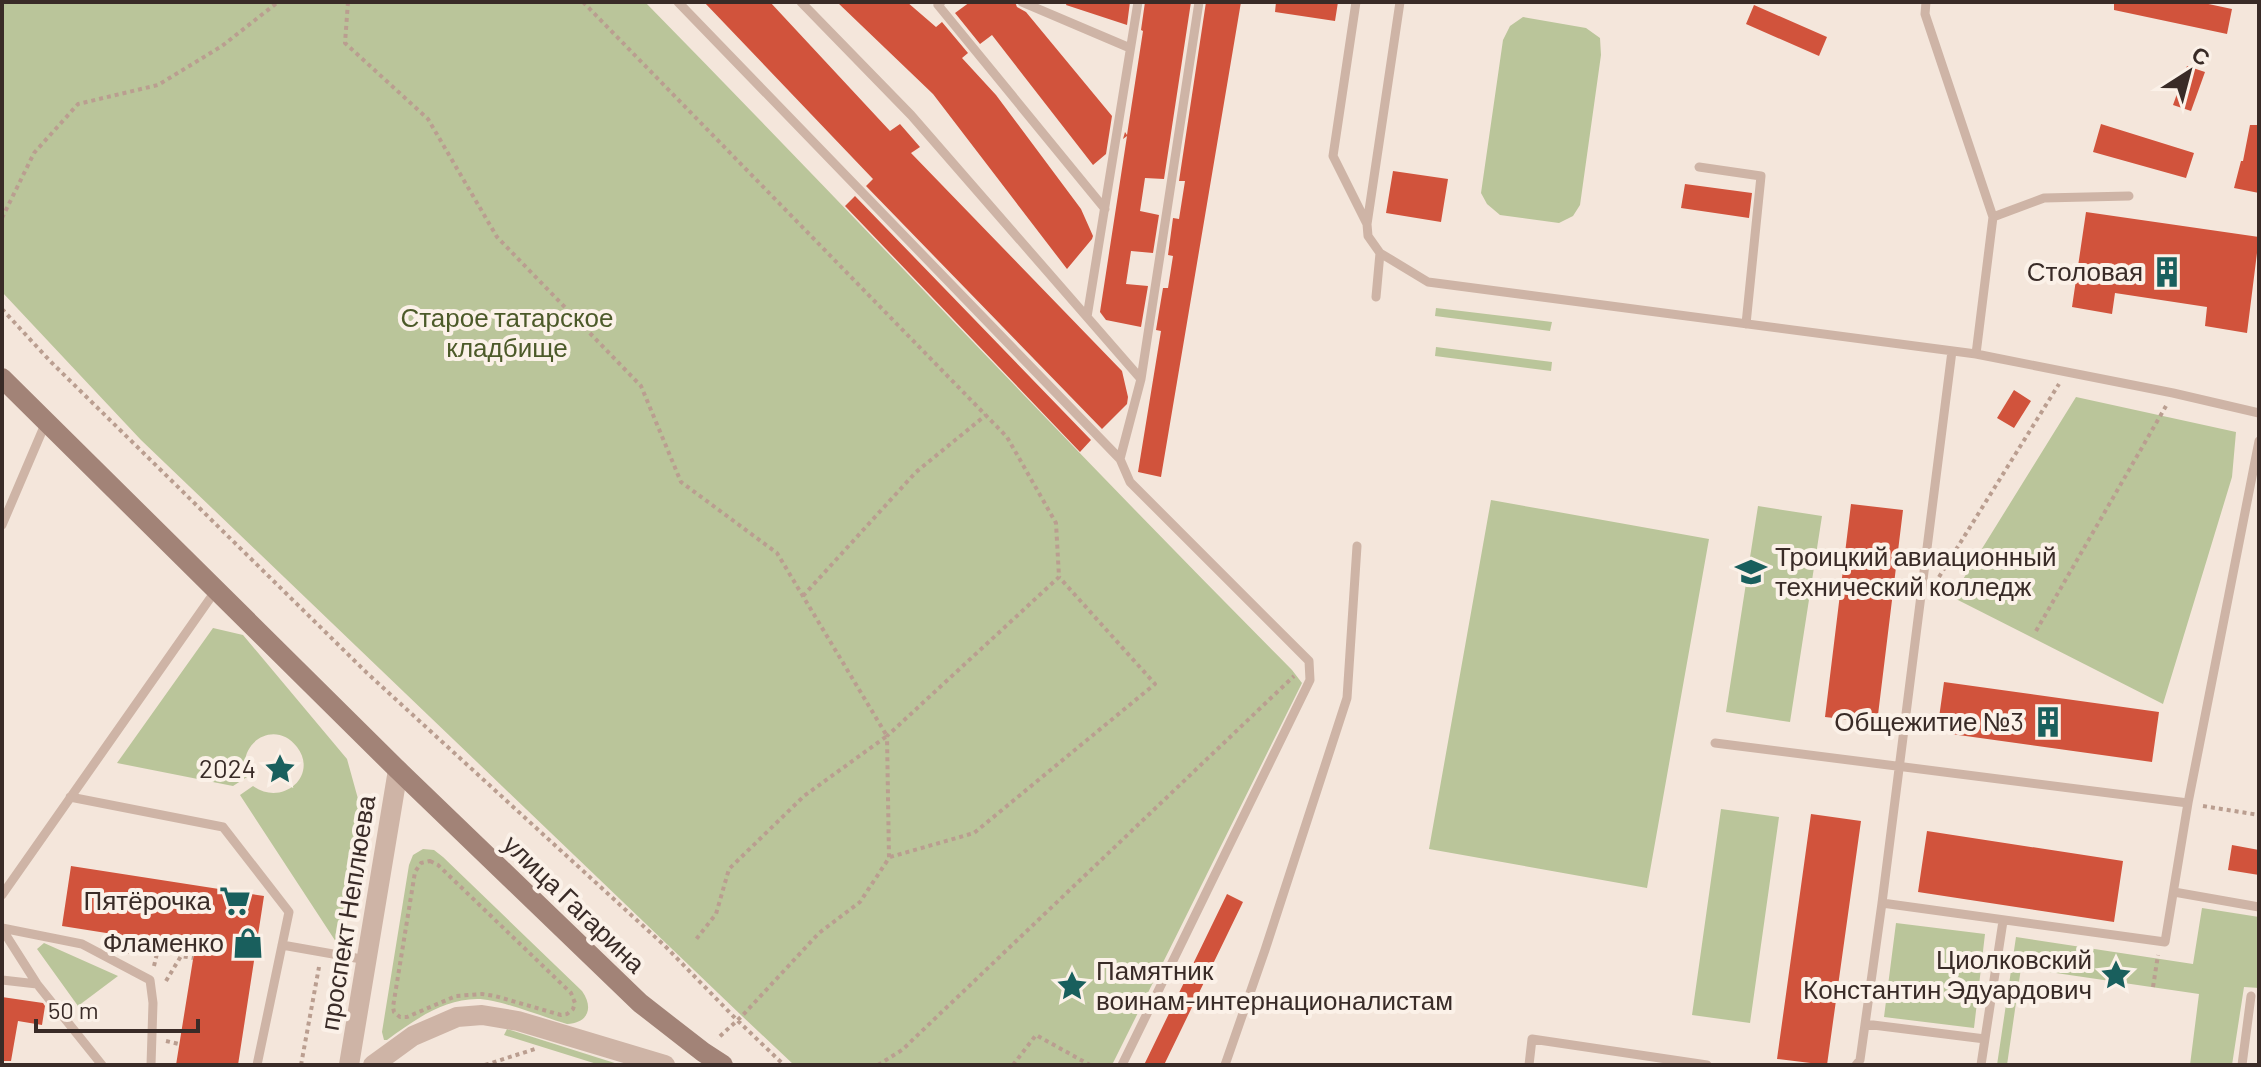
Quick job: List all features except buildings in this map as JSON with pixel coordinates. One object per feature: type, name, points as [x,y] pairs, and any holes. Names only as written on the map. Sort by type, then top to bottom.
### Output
[{"type":"main road","name":"улица Гагарина","points":[[2,378],[398,770],[640,1003],[723,1065]]},
{"type":"street","name":"проспект Неплюева","points":[[349,1065],[398,770]]},
{"type":"street","points":[[373,1065],[413,1036],[457,1017],[482,1015],[518,1021],[665,1065]]},
{"type":"lane","points":[[678,2],[1120,459],[1130,482],[1309,661],[1310,680],[1122,1065]]},
{"type":"lane","points":[[801,2],[911,115],[1141,379]]},
{"type":"lane","points":[[941,2],[938,5],[1105,209]]},
{"type":"lane","points":[[1022,2],[1130,48]]},
{"type":"lane","points":[[1087,317],[1138,2]]},
{"type":"lane","points":[[1120,459],[1141,379],[1199,2]]},
{"type":"lane","points":[[1356,2],[1333,156],[1367,224]]},
{"type":"lane","points":[[1400,2],[1367,224],[1368,236],[1380,253],[1428,282],[1976,354],[2259,413]]},
{"type":"lane","points":[[1926,2],[1925,14],[1993,217],[1976,354]]},
{"type":"lane","points":[[1699,167],[1761,176],[1746,324]]},
{"type":"lane","points":[[1993,217],[2044,198],[2129,196]]},
{"type":"lane","points":[[1376,297],[1380,253]]},
{"type":"lane","points":[[1856,1065],[1860,1060],[1882,903],[1952,351]]},
{"type":"lane","points":[[2,525],[46,422]]},
{"type":"lane","points":[[1882,903],[2165,942],[2188,803],[2259,441]]},
{"type":"lane","points":[[1225,1065],[1347,698],[1357,546]]},
{"type":"lane","points":[[2,895],[216,590]]},
{"type":"lane","points":[[1715,743],[2188,803]]},
{"type":"lane","points":[[70,797],[223,827],[289,912],[257,1065]]},
{"type":"lane","points":[[2174,892],[2259,907]]},
{"type":"lane","points":[[1981,1065],[2003,921]]},
{"type":"lane","points":[[2,928],[82,944],[150,980],[153,1003],[151,1065]]},
{"type":"lane","points":[[2,928],[37,984],[102,1065]]},
{"type":"lane","points":[[282,945],[367,960]]},
{"type":"lane","points":[[2,980],[37,984]]},
{"type":"lane","points":[[2242,1065],[2251,996]]},
{"type":"lane","points":[[1865,1024],[1985,1039]]},
{"type":"lane","points":[[1529,1065],[1532,1039],[1707,1065]]},
{"type":"path","points":[[2,218],[34,153],[78,104],[158,85],[222,46],[278,2]]},
{"type":"path","points":[[348,2],[345,43],[428,119],[497,237],[641,386],[681,482],[777,553],[887,736],[889,858],[860,902],[819,933],[742,1016],[703,1052]]},
{"type":"path","points":[[583,2],[1007,437],[1056,523],[1059,577],[1155,684],[974,833],[889,858]]},
{"type":"path","points":[[2,309],[51,362],[367,673],[665,946],[784,1065]]},
{"type":"path","points":[[1919,610],[2066,372]]},
{"type":"path","points":[[2036,631],[2173,393]]},
{"type":"path","points":[[803,596],[916,472],[986,415]]},
{"type":"path","points":[[694,942],[716,914],[729,869],[804,796],[887,736],[1059,577]]},
{"type":"path","points":[[878,1065],[902,1050],[1309,661]]},
{"type":"path","points":[[2188,803],[2259,815]]},
{"type":"path","points":[[421,863],[438,865],[571,993],[575,1003],[573,1009],[567,1014],[553,1014],[495,996],[469,994],[443,1001],[407,1017],[400,1017],[394,1012],[415,872],[421,863]]},
{"type":"path","points":[[150,980],[160,941]]},
{"type":"path","points":[[2153,987],[2160,941]]},
{"type":"path","points":[[301,1065],[321,952]]},
{"type":"path","points":[[153,1003],[181,956],[193,958]]},
{"type":"path","points":[[1013,1065],[1036,1035],[1090,1065]]},
{"type":"path","points":[[485,1065],[535,1049]]},
{"type":"green space","name":"Старое татарское кладбище","points":[[2,2],[645,2],[1302,683],[1112,1065],[794,1065],[742,1016],[141,440],[2,292]]},
{"type":"green space","points":[[1523,17],[1586,28],[1600,38],[1601,55],[1580,205],[1573,216],[1559,223],[1500,215],[1487,204],[1481,193],[1503,40],[1510,26]]},
{"type":"green space","points":[[1436,308],[1552,322],[1550,331],[1435,316]]},
{"type":"green space","points":[[1436,347],[1552,362],[1551,371],[1435,356]]},
{"type":"green space","points":[[2076,397],[2236,432],[2232,477],[2163,704],[1952,597]]},
{"type":"green space","points":[[1491,500],[1709,539],[1647,888],[1429,849]]},
{"type":"green space","points":[[1758,506],[1822,516],[1790,722],[1726,712]]},
{"type":"green space","points":[[213,628],[243,635],[347,759],[360,806],[340,948],[240,795],[253,786],[264,792],[285,791],[300,778],[303,758],[288,739],[278,735],[259,738],[247,754],[247,777],[233,786],[117,763]]},
{"type":"green space","points":[[1721,809],[1779,817],[1750,1023],[1692,1015]]},
{"type":"green space","points":[[423,849],[434,850],[443,857],[582,991],[588,1003],[584,1018],[567,1024],[497,1002],[464,1000],[429,1012],[384,1040],[382,1032],[409,865],[413,855]]},
{"type":"green space","points":[[2202,908],[2259,917],[2259,988],[2244,987],[2232,1065],[2190,1065],[2199,994],[2021,968],[2007,1065],[1997,1065],[2016,937],[2193,964]]},
{"type":"green space","points":[[1896,923],[1985,934],[1974,1028],[1884,1017]]},
{"type":"green space","points":[[44,943],[118,976],[78,1006],[37,949]]},
{"type":"green space","points":[[507,1029],[621,1065],[600,1065],[504,1035]]},
{"type":"place","name":"Столовая","points":[[2167,272]]},
{"type":"place","name":"Троицкий авиационный технический колледж","points":[[1751,572]]},
{"type":"place","name":"Общежитие №3","points":[[2048,722]]},
{"type":"place","name":"2024","points":[[280,769]]},
{"type":"place","name":"Пятёрочка","points":[[235,901]]},
{"type":"place","name":"Фламенко","points":[[248,943]]},
{"type":"place","name":"Циолковский Константин Эдуардович","points":[[2116,975]]},
{"type":"place","name":"Памятник воинам-интернационалистам","points":[[1072,986]]}]
